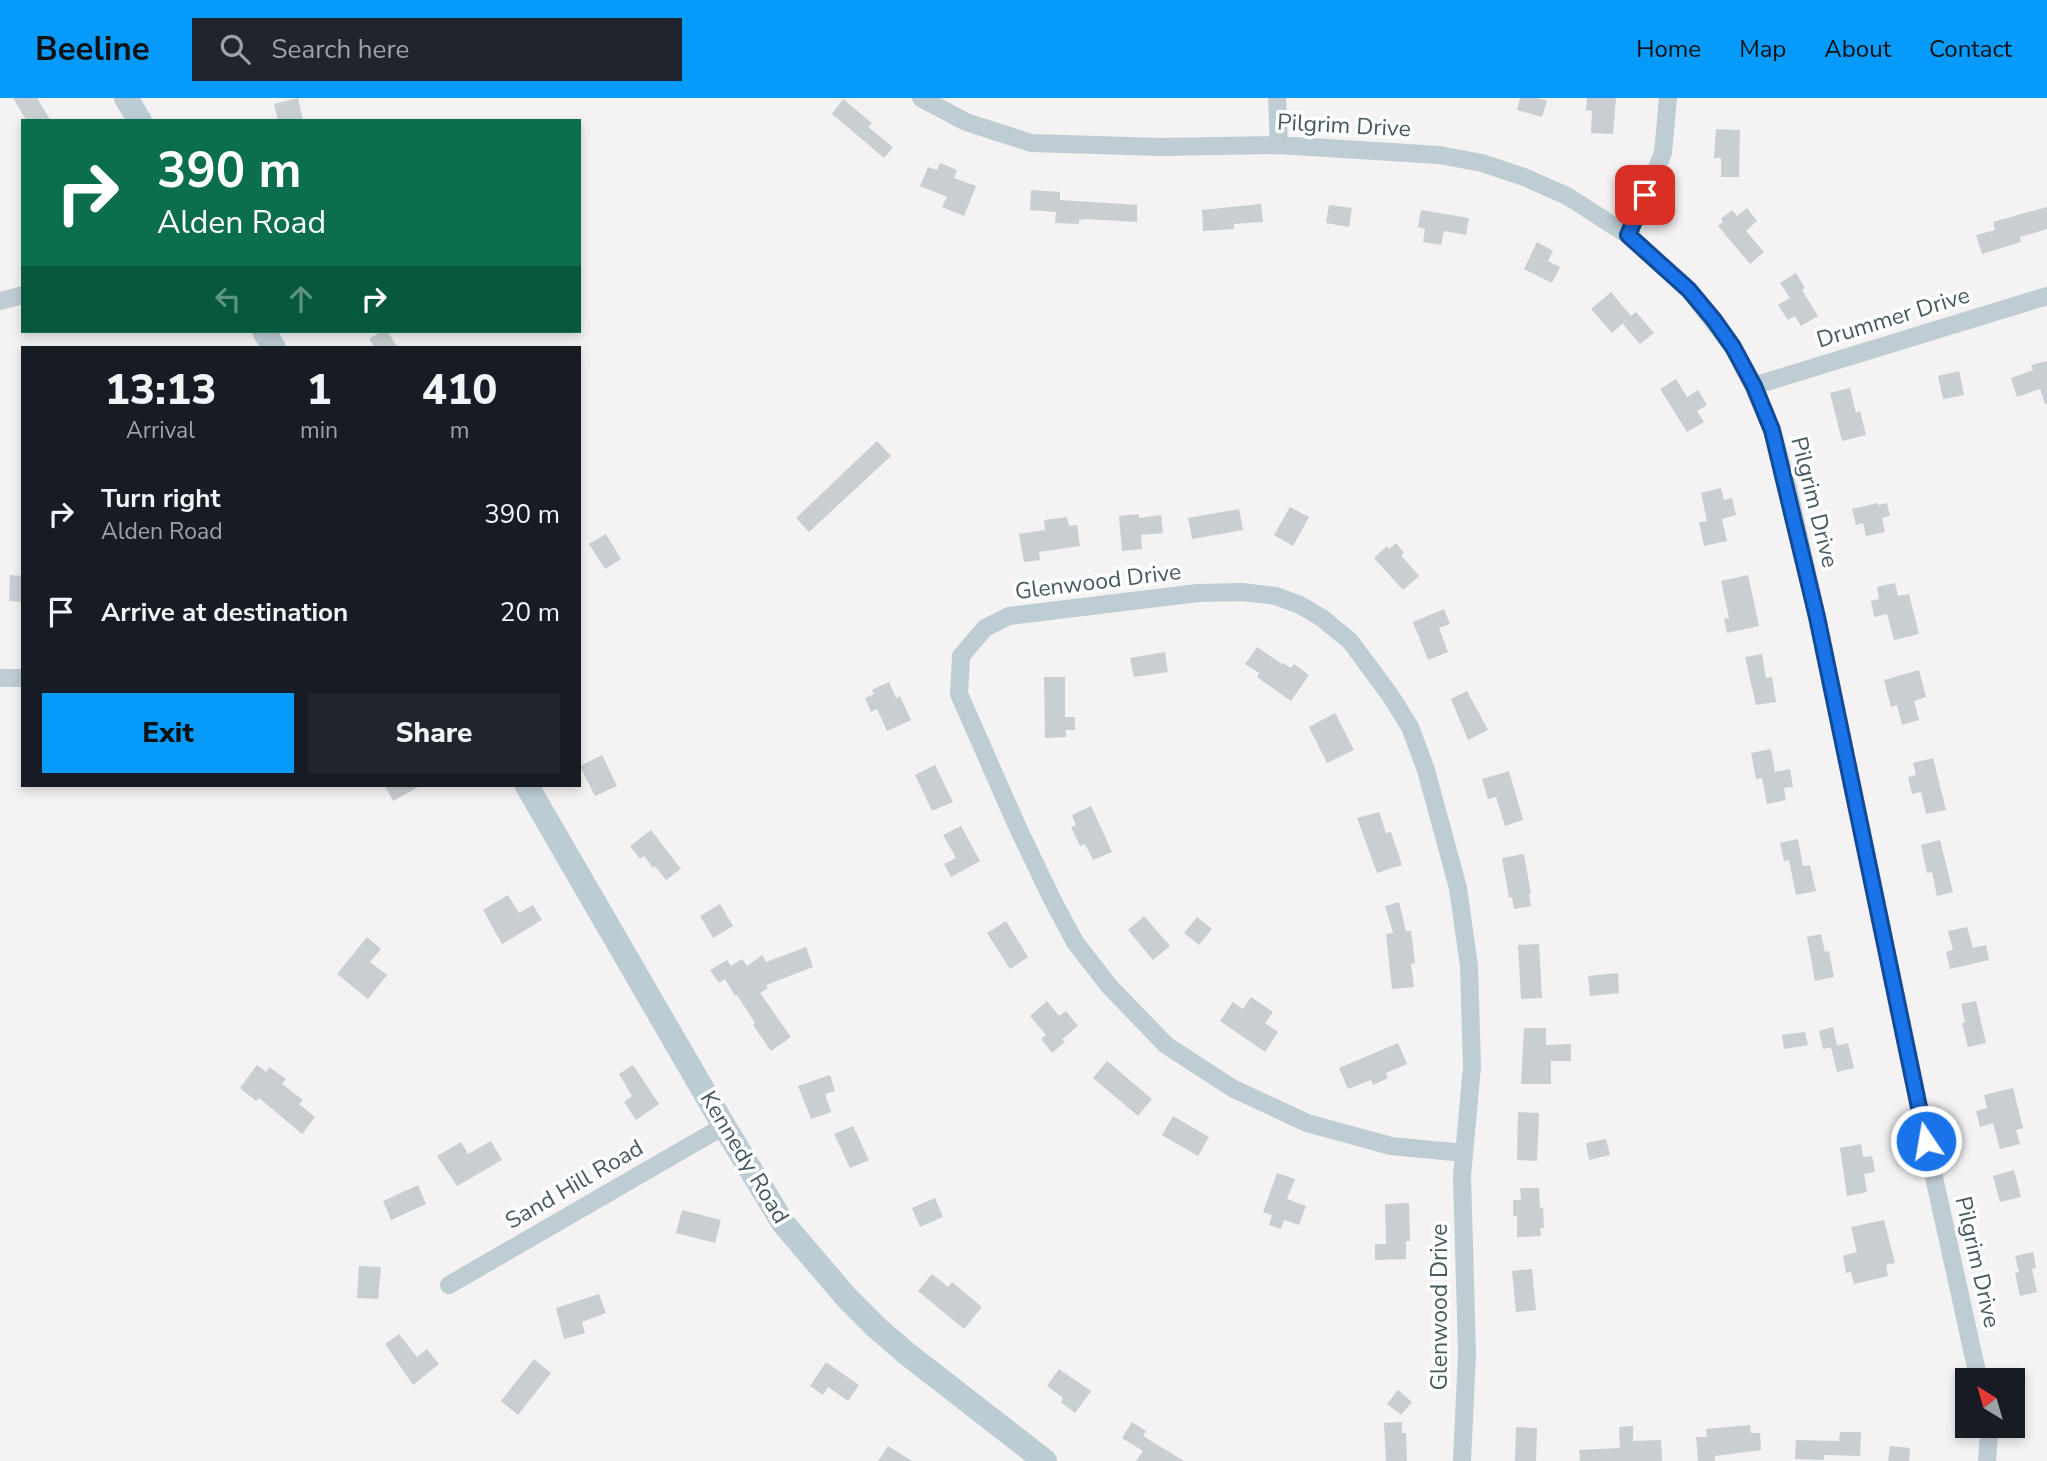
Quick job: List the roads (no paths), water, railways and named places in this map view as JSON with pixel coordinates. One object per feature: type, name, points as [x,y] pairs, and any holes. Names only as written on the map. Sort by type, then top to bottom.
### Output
[{"type":"street","points":[[126,98],[139,119]]},
{"type":"street","name":"Pilgrim Drive","points":[[921,98],[966,121],[1031,143],[1162,147],[1279,145],[1439,155],[1482,163],[1524,177],[1567,196],[1628,235],[1689,290],[1733,347],[1754,386],[1772,430],[1796,527],[1931,1168],[1976,1368]]},
{"type":"street","points":[[1277,98],[1279,145]]},
{"type":"street","points":[[1628,235],[1663,153],[1668,98]]},
{"type":"street","points":[[0,301],[21,296]]},
{"type":"street","name":"Drummer Drive","points":[[1754,386],[2047,296]]},
{"type":"street","name":"Glenwood Drive","points":[[1462,1461],[1467,1353],[1462,1176],[1472,1068],[1469,966],[1458,888],[1426,770],[1410,727],[1350,641],[1322,618],[1300,605],[1276,596],[1242,592],[1198,593],[1009,616],[985,628],[961,656],[959,694],[1052,899],[1075,942],[1109,986],[1166,1045],[1232,1088],[1307,1123],[1391,1146],[1464,1153]]},
{"type":"street","points":[[0,678],[21,678]]},
{"type":"street","name":"Kennedy Road","points":[[528,787],[783,1223],[847,1298],[906,1353],[1045,1461]]},
{"type":"street","name":"Sand Hill Road","points":[[449,1285],[724,1126]]},
{"type":"street","points":[[1987,1461],[1989,1438]]}]
